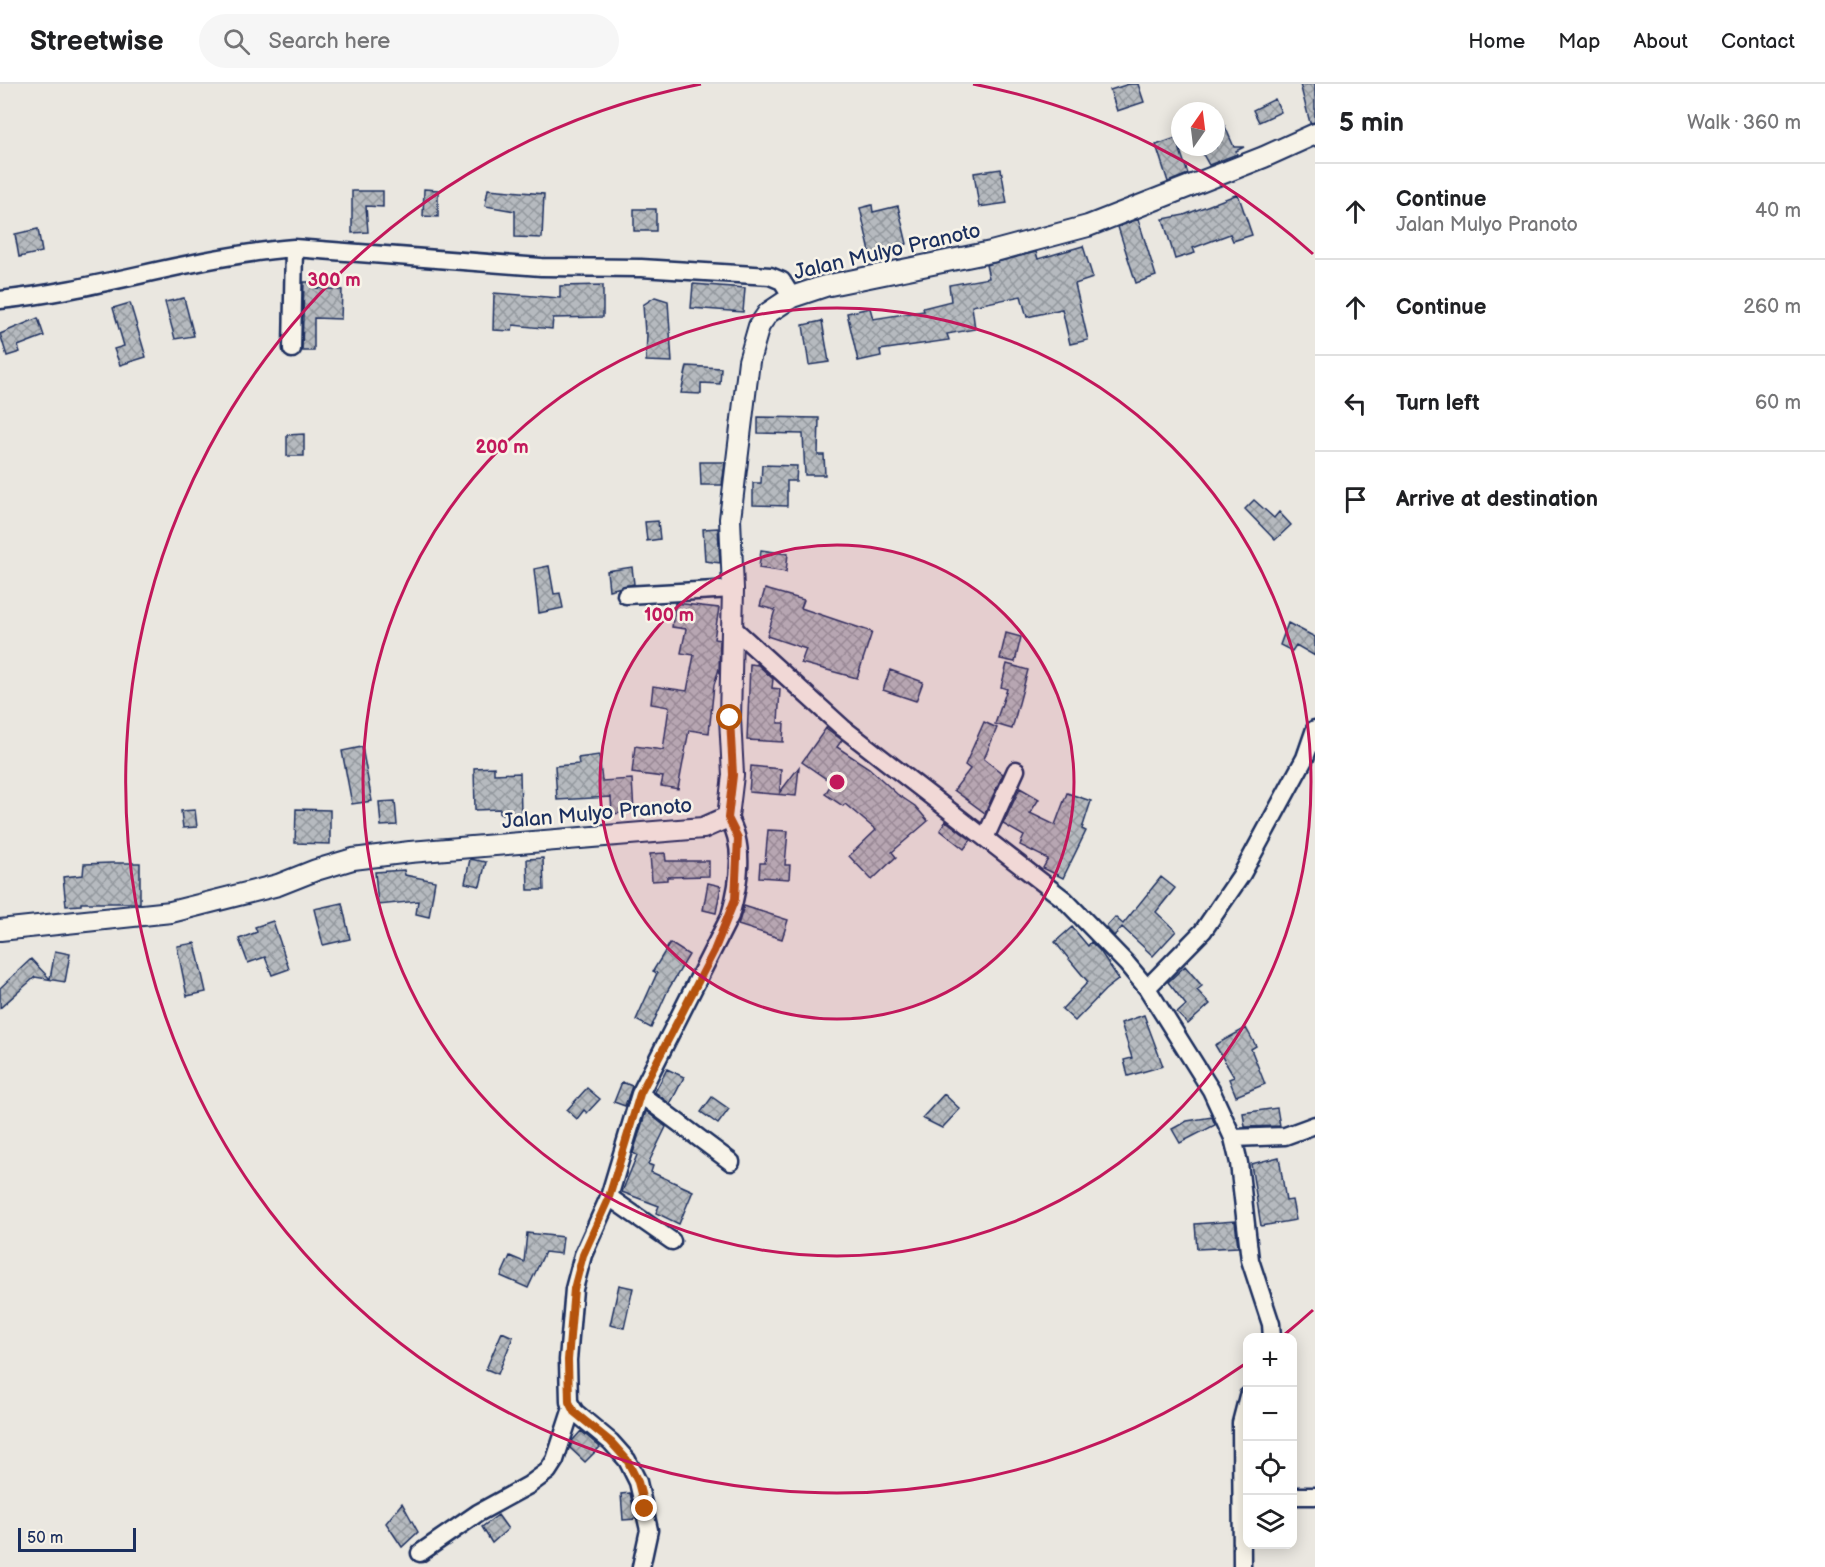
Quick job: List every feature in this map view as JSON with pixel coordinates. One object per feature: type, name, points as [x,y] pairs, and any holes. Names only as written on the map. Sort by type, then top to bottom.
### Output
[{"type":"street","name":"Jalan Mulyo Pranoto","points":[[0,930],[171,912],[278,885],[353,859],[410,852],[703,828],[728,818],[733,775],[730,718],[733,589],[730,519],[741,408],[749,361],[759,326],[777,305],[792,297],[825,286],[991,252],[1088,226],[1264,157],[1315,134]]},
{"type":"street","points":[[0,300],[58,293],[255,251],[294,248],[541,267],[641,268],[770,276],[782,281],[792,297]]},
{"type":"street","points":[[292,349],[294,248]]},
{"type":"street","points":[[626,595],[733,589]]},
{"type":"street","points":[[733,628],[843,728],[986,836],[1065,900],[1147,988],[1211,1090],[1233,1138],[1239,1163],[1250,1260],[1271,1324],[1272,1333]]},
{"type":"street","points":[[1147,988],[1203,931],[1242,874],[1305,758],[1315,729]]},
{"type":"street","points":[[986,836],[1016,770]]},
{"type":"street","points":[[420,1553],[478,1513],[529,1485],[548,1471],[555,1460],[572,1408],[568,1390],[568,1360],[574,1289],[583,1255],[609,1197],[640,1094],[730,916],[738,884],[739,845],[735,829],[728,818]]},
{"type":"street","points":[[640,1094],[731,1162]]},
{"type":"street","points":[[1233,1138],[1285,1136],[1315,1125]]},
{"type":"street","points":[[609,1197],[672,1240]]},
{"type":"street","points":[[572,1408],[611,1442],[627,1460],[638,1482],[649,1530],[641,1567]]},
{"type":"street","points":[[1243,1415],[1241,1423],[1243,1458]]},
{"type":"street","points":[[1242,1567],[1245,1495]]},
{"type":"street","points":[[1297,1496],[1315,1496]]},
{"type":"building","points":[[1129,84],[1138,84],[1144,102],[1117,111],[1110,90]]},
{"type":"building","points":[[1300,84],[1315,84],[1315,122],[1310,123]]},
{"type":"building","points":[[1275,99],[1281,112],[1259,122],[1253,110]]},
{"type":"building","points":[[1225,126],[1234,147],[1244,147],[1236,151],[1237,154],[1209,165],[1204,156],[1225,156]]},
{"type":"building","points":[[1171,140],[1171,156],[1182,156],[1188,174],[1168,182],[1156,145]]},
{"type":"building","points":[[1001,169],[1007,203],[979,207],[974,173]]},
{"type":"building","points":[[424,189],[438,190],[438,217],[423,216]]},
{"type":"building","points":[[488,189],[544,194],[542,238],[515,237],[515,211],[485,206]]},
{"type":"building","points":[[352,191],[383,191],[383,207],[366,206],[368,232],[352,233]]},
{"type":"building","points":[[1238,194],[1252,235],[1233,241],[1230,234],[1193,248],[1195,253],[1175,259],[1163,219],[1184,215]]},
{"type":"building","points":[[872,205],[873,212],[898,206],[907,244],[882,250],[884,258],[872,261],[860,208]]},
{"type":"building","points":[[634,209],[656,209],[656,231],[634,231]]},
{"type":"building","points":[[1138,219],[1156,276],[1136,283],[1118,227]]},
{"type":"building","points":[[38,229],[42,252],[19,257],[15,234]]},
{"type":"building","points":[[1083,246],[1093,278],[1075,284],[1088,340],[1070,344],[1062,309],[1027,317],[1021,296],[972,306],[975,329],[947,334],[949,340],[880,350],[881,356],[858,361],[847,313],[870,308],[873,319],[924,311],[923,308],[951,301],[949,285],[989,278],[986,265],[1036,252],[1038,259]]},
{"type":"building","points":[[304,282],[315,282],[315,288],[342,290],[341,319],[314,318],[314,351],[302,351]]},
{"type":"building","points":[[693,284],[745,288],[743,312],[691,308]]},
{"type":"building","points":[[603,285],[603,317],[553,318],[552,329],[513,325],[512,331],[493,330],[494,293],[560,298],[560,286]]},
{"type":"building","points":[[655,297],[668,301],[672,362],[646,361],[647,333],[645,333],[643,305]]},
{"type":"building","points":[[184,298],[194,336],[175,339],[165,302]]},
{"type":"building","points":[[130,303],[146,357],[120,365],[114,349],[124,346],[113,308]]},
{"type":"building","points":[[38,318],[44,336],[18,346],[20,352],[7,356],[0,334]]},
{"type":"building","points":[[822,321],[829,362],[809,365],[803,325]]},
{"type":"building","points":[[687,366],[721,368],[720,384],[701,383],[701,394],[681,393]]},
{"type":"building","points":[[758,417],[819,418],[818,455],[824,455],[825,475],[805,475],[803,434],[758,433]]},
{"type":"building","points":[[304,434],[304,456],[287,456],[287,435]]},
{"type":"building","points":[[700,462],[725,462],[722,485],[701,485]]},
{"type":"building","points":[[762,465],[797,466],[796,481],[787,481],[787,506],[753,505],[753,483],[761,483]]},
{"type":"building","points":[[1254,500],[1274,518],[1279,512],[1291,525],[1275,540],[1245,509]]},
{"type":"building","points":[[658,521],[660,539],[647,541],[645,522]]},
{"type":"building","points":[[718,528],[720,563],[705,561],[703,529]]},
{"type":"building","points":[[761,550],[788,554],[786,572],[759,568]]},
{"type":"building","points":[[549,566],[554,594],[560,593],[563,608],[539,613],[534,569]]},
{"type":"building","points":[[632,567],[634,584],[609,590],[607,571]]},
{"type":"building","points":[[765,589],[804,600],[801,608],[872,632],[857,678],[801,663],[806,649],[767,636],[775,610],[760,606]]},
{"type":"building","points":[[675,603],[719,608],[714,639],[720,640],[719,669],[714,685],[709,733],[689,730],[678,789],[661,786],[663,777],[632,773],[635,746],[663,750],[669,707],[651,704],[653,686],[687,691],[694,655],[681,653],[686,629],[672,627]]},
{"type":"building","points":[[1288,623],[1315,637],[1315,656],[1296,645],[1292,651],[1280,645]]},
{"type":"building","points":[[1006,633],[1021,637],[1015,662],[1000,659]]},
{"type":"building","points":[[750,664],[758,665],[773,679],[772,688],[780,689],[778,723],[784,723],[783,742],[747,740]]},
{"type":"building","points":[[1007,664],[1028,670],[1012,729],[995,724],[1007,689],[1001,687]]},
{"type":"building","points":[[890,670],[923,682],[916,701],[883,690]]},
{"type":"building","points":[[984,722],[997,728],[984,759],[1003,774],[985,813],[954,790],[970,769],[965,765]]},
{"type":"building","points":[[826,728],[842,740],[837,747],[869,768],[897,794],[915,806],[928,821],[892,852],[896,857],[872,880],[849,856],[876,830],[845,804],[843,806],[825,794],[832,783],[802,762]]},
{"type":"building","points":[[362,747],[372,801],[352,804],[342,751]]},
{"type":"building","points":[[599,755],[602,781],[632,779],[634,812],[612,814],[611,797],[557,800],[555,766],[579,764],[578,758]]},
{"type":"building","points":[[751,766],[781,769],[780,792],[799,767],[796,796],[749,792]]},
{"type":"building","points":[[494,767],[494,774],[520,773],[521,814],[500,814],[500,809],[475,810],[474,768]]},
{"type":"building","points":[[1020,788],[1039,799],[1030,813],[1055,825],[1067,793],[1091,801],[1082,829],[1086,831],[1063,878],[1043,868],[1048,859],[1020,845],[1024,836],[1003,824]]},
{"type":"building","points":[[395,801],[397,825],[381,826],[379,802]]},
{"type":"building","points":[[296,809],[330,810],[330,844],[295,843]]},
{"type":"building","points":[[195,810],[197,827],[183,828],[181,811]]},
{"type":"building","points":[[946,821],[971,840],[964,849],[940,830]]},
{"type":"building","points":[[768,830],[788,831],[785,865],[790,865],[789,879],[759,877],[760,863],[765,863]]},
{"type":"building","points":[[665,853],[666,861],[709,861],[709,876],[667,877],[667,880],[652,881],[650,854]]},
{"type":"building","points":[[543,858],[544,890],[528,890],[527,859]]},
{"type":"building","points":[[470,859],[486,862],[480,886],[465,883]]},
{"type":"building","points":[[140,863],[140,903],[81,903],[81,905],[66,906],[63,877],[83,875],[84,864]]},
{"type":"building","points":[[404,870],[405,875],[435,881],[429,917],[416,914],[418,901],[378,905],[375,872]]},
{"type":"building","points":[[1161,877],[1175,888],[1156,912],[1176,931],[1153,956],[1122,927],[1114,936],[1106,927],[1115,917],[1123,924]]},
{"type":"building","points":[[708,883],[721,886],[716,913],[703,910]]},
{"type":"building","points":[[342,903],[350,939],[323,945],[314,909]]},
{"type":"building","points":[[744,906],[788,920],[782,939],[738,925]]},
{"type":"building","points":[[273,921],[289,969],[272,975],[265,957],[248,963],[239,939],[257,932],[255,927]]},
{"type":"building","points":[[1072,927],[1088,946],[1091,942],[1100,951],[1119,979],[1075,1021],[1062,1009],[1088,982],[1055,942]]},
{"type":"building","points":[[195,943],[206,992],[187,996],[177,946]]},
{"type":"building","points":[[670,943],[689,955],[668,990],[651,1028],[636,1020],[657,973],[653,971]]},
{"type":"building","points":[[55,951],[70,954],[65,982],[35,977],[0,1008],[0,988],[31,959],[50,979]]},
{"type":"building","points":[[1185,966],[1202,986],[1197,990],[1210,1004],[1188,1024],[1177,1013],[1186,1005],[1168,982]]},
{"type":"building","points":[[1144,1015],[1163,1066],[1128,1076],[1124,1060],[1132,1058],[1121,1023]]},
{"type":"building","points":[[1246,1028],[1256,1046],[1251,1049],[1265,1084],[1236,1096],[1229,1079],[1234,1077],[1215,1045]]},
{"type":"building","points":[[667,1069],[684,1077],[670,1104],[655,1092]]},
{"type":"building","points":[[622,1082],[632,1086],[625,1106],[614,1102]]},
{"type":"building","points":[[587,1088],[600,1099],[587,1113],[584,1110],[577,1119],[567,1110]]},
{"type":"building","points":[[944,1094],[960,1109],[942,1128],[922,1118]]},
{"type":"building","points":[[712,1097],[729,1109],[718,1124],[701,1112]]},
{"type":"building","points":[[1277,1108],[1280,1126],[1245,1127],[1243,1113]]},
{"type":"building","points":[[646,1111],[666,1127],[648,1164],[653,1166],[651,1172],[693,1191],[679,1224],[656,1213],[659,1206],[622,1192],[637,1155],[633,1153]]},
{"type":"building","points":[[1212,1117],[1215,1125],[1180,1143],[1172,1129],[1187,1121]]},
{"type":"building","points":[[1279,1157],[1286,1201],[1292,1200],[1296,1220],[1261,1226],[1251,1164]]},
{"type":"building","points":[[1235,1221],[1238,1247],[1197,1249],[1195,1224]]},
{"type":"building","points":[[527,1233],[563,1237],[561,1254],[545,1252],[528,1288],[501,1276],[510,1256],[524,1262]]},
{"type":"building","points":[[619,1285],[633,1288],[624,1328],[610,1325]]},
{"type":"building","points":[[502,1332],[513,1337],[498,1374],[486,1369]]},
{"type":"building","points":[[581,1431],[600,1447],[585,1462],[570,1448],[573,1440]]},
{"type":"building","points":[[630,1493],[636,1519],[623,1520],[621,1494]]},
{"type":"building","points":[[402,1503],[418,1532],[402,1547],[386,1523]]},
{"type":"building","points":[[498,1515],[508,1529],[492,1543],[482,1527]]},
{"type":"route","points":[[645,1509],[638,1482],[627,1460],[611,1442],[574,1412],[569,1402],[568,1360],[574,1289],[583,1255],[609,1197],[640,1094],[714,951],[735,899],[739,859],[738,838],[728,818],[733,775],[730,718]]}]
